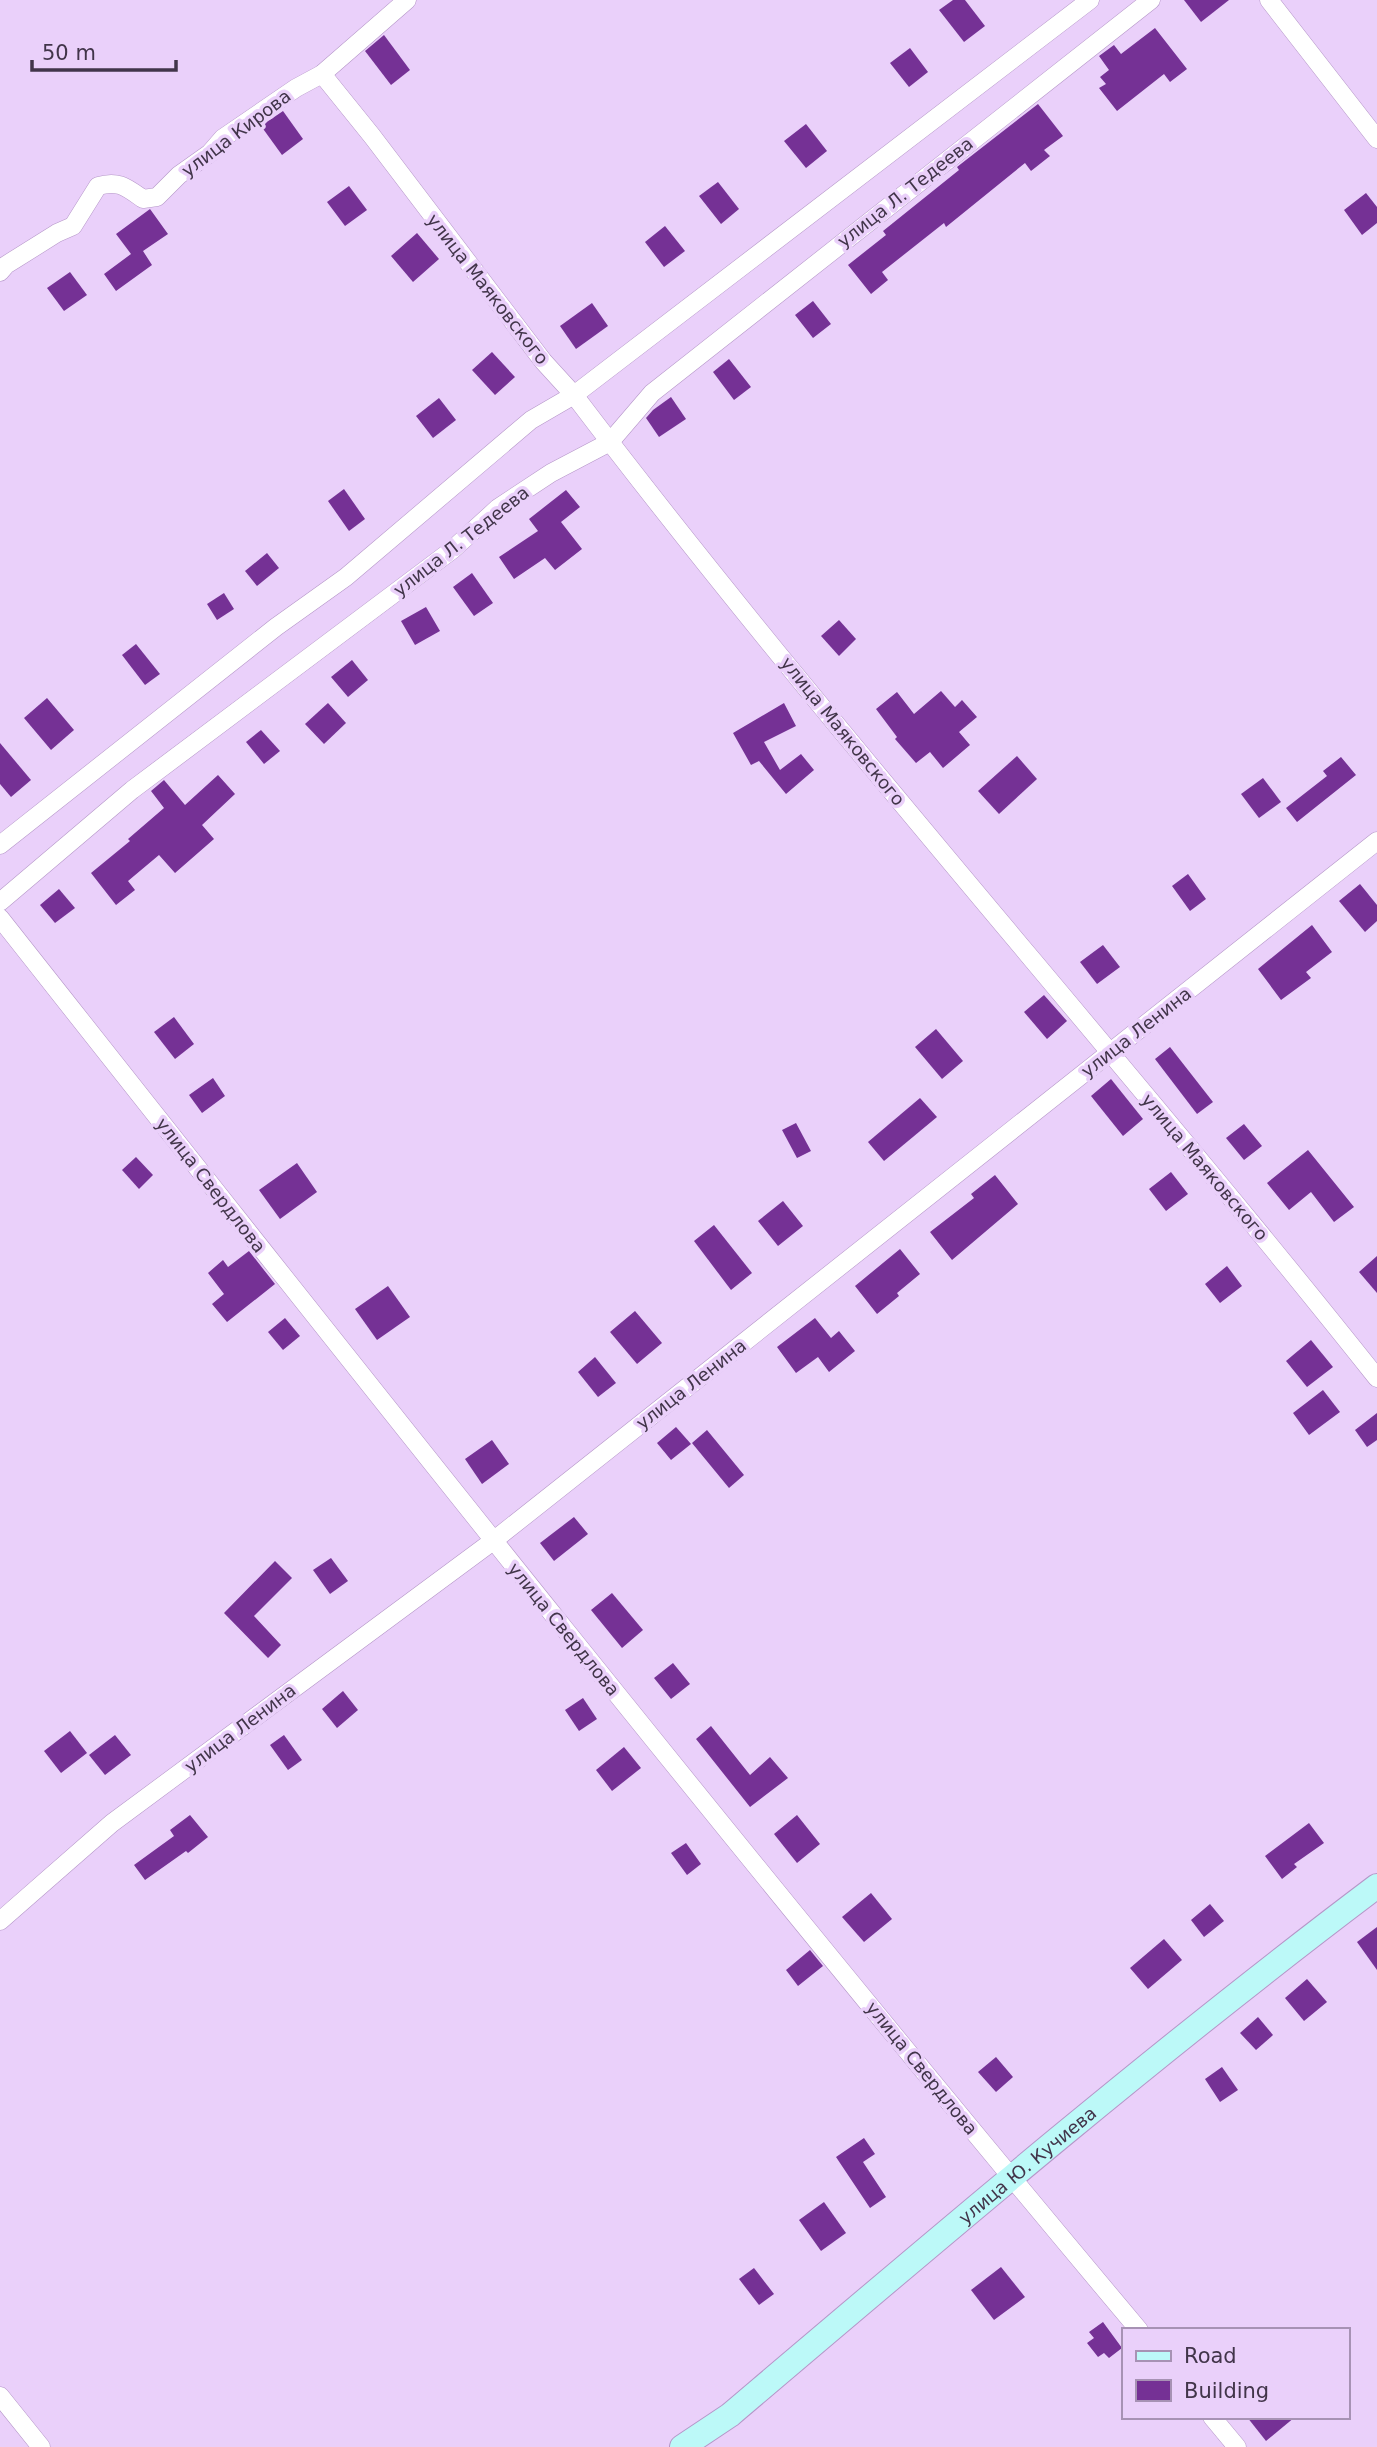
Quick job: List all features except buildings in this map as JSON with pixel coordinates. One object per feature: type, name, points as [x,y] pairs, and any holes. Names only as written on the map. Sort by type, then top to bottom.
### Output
[{"type":"street","name":"улица Кирова","points":[[0,272],[6,265],[73,226],[98,186],[112,182],[143,199],[157,197],[179,175],[210,153],[223,138],[296,88],[322,75],[407,0]]},
{"type":"street","points":[[0,845],[276,626],[346,577],[531,420],[574,395],[1090,0]]},
{"type":"street","name":"улица Л. Тедеева","points":[[0,902],[132,790],[452,550],[498,508],[551,473],[610,442],[652,393],[1151,0]]},
{"type":"street","points":[[1269,0],[1377,139]]},
{"type":"street","name":"улица Маяковского","points":[[322,75],[372,136],[542,361],[574,395],[846,735],[1287,1265],[1377,1378]]},
{"type":"street","name":"улица Ленина","points":[[0,1921],[112,1823],[492,1541],[1377,841]]},
{"type":"street","name":"улица Свердлова","points":[[0,918],[492,1541],[1010,2177],[1137,2328]]},
{"type":"street","name":"улица Ю. Кучиева","points":[[682,2447],[730,2415],[1010,2177],[1377,1886]]},
{"type":"street","points":[[0,2396],[41,2447]]},
{"type":"street","points":[[1214,2419],[1237,2447]]}]
